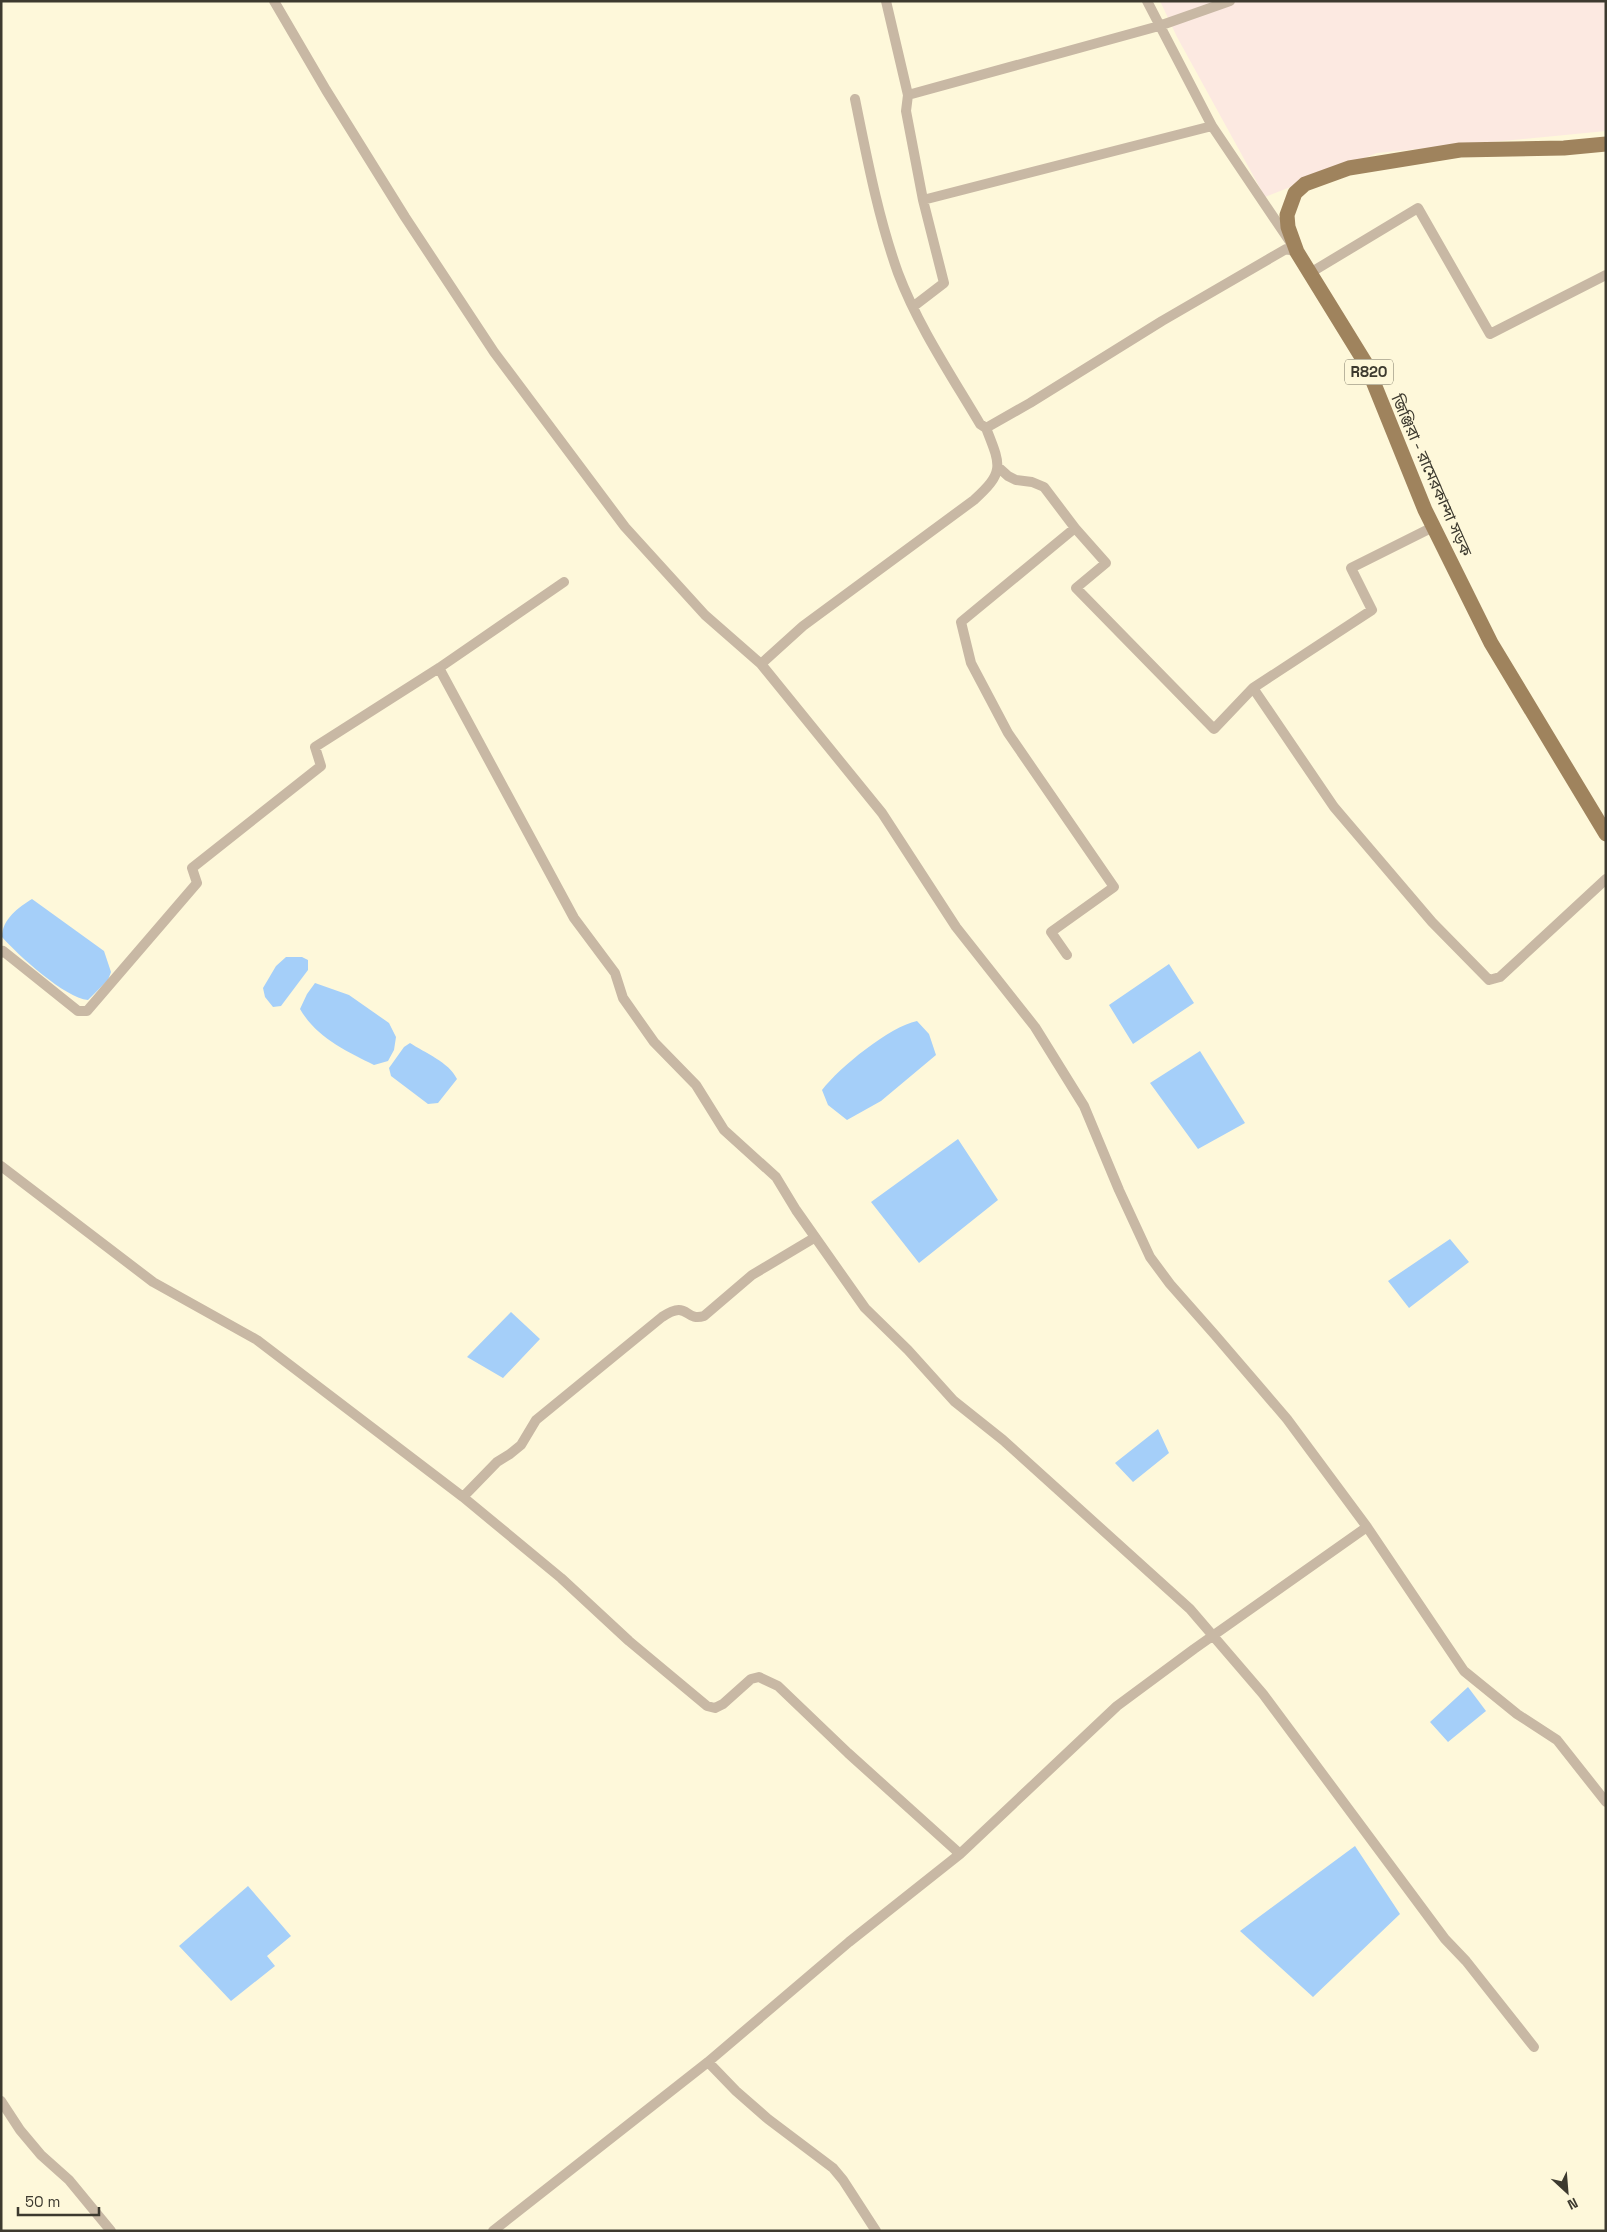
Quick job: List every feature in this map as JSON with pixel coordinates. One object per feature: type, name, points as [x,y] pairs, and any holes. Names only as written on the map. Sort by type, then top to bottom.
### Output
[{"type":"main road","name":"জিঞ্জিরা - রামেরকান্দা সড়ক","points":[[1606,144],[1564,148],[1460,150],[1350,168],[1318,178],[1305,184],[1295,193],[1290,204],[1288,227],[1296,252],[1366,364],[1433,526],[1491,643],[1606,834]]},
{"type":"street","points":[[274,1],[405,218],[494,352],[625,527],[705,615],[760,664],[882,813],[956,927],[1035,1027],[1084,1106],[1119,1190],[1155,1264],[1170,1284],[1287,1419],[1367,1527],[1464,1672],[1517,1714],[1557,1740],[1606,1802]]},
{"type":"street","points":[[886,1],[908,95],[906,111],[923,200],[944,283],[914,306]]},
{"type":"street","points":[[1147,1],[1212,126],[1296,252]]},
{"type":"street","points":[[908,95],[1159,26],[1230,1]]},
{"type":"street","points":[[855,99],[879,210],[899,274],[937,353],[980,424],[986,428],[998,467],[1016,480],[1032,482],[1044,487],[1075,528],[1106,563],[1076,588],[1214,729],[1253,688],[1372,610],[1351,568],[1433,526]]},
{"type":"street","points":[[923,200],[1212,126]]},
{"type":"street","points":[[1310,273],[1418,208],[1490,334],[1606,275]]},
{"type":"street","points":[[986,428],[1162,321],[1286,249],[1296,252]]},
{"type":"street","points":[[760,664],[804,626],[974,500],[993,482],[998,467]]},
{"type":"street","points":[[1067,955],[1051,932],[1114,887],[1008,733],[971,663],[961,622],[1075,528]]},
{"type":"street","points":[[1,953],[3,951],[78,1012],[87,1011],[197,883],[192,868],[321,766],[315,747],[440,668],[564,582]]},
{"type":"street","points":[[440,668],[574,918],[615,973],[623,998],[654,1042],[696,1086],[724,1130],[776,1176],[814,1238],[865,1308],[908,1350],[954,1401],[1003,1440],[1190,1609],[1263,1694],[1332,1785],[1386,1862],[1534,2047]]},
{"type":"street","points":[[1253,688],[1334,807],[1432,922],[1488,980],[1500,977],[1606,879]]},
{"type":"street","points":[[1,1166],[153,1282],[257,1340],[463,1497],[561,1578],[629,1641],[707,1706],[715,1708],[723,1704],[751,1679],[759,1677],[778,1686],[848,1753],[960,1854]]},
{"type":"street","points":[[463,1497],[497,1462],[521,1445],[536,1420],[662,1317],[674,1309],[679,1309],[694,1316],[704,1316],[752,1275],[814,1238]]},
{"type":"street","points":[[493,2231],[708,2062],[849,1942],[960,1854],[1117,1706],[1194,1649],[1367,1527]]},
{"type":"street","points":[[708,2062],[768,2120],[833,2168],[876,2231]]},
{"type":"street","points":[[1,2102],[20,2130],[41,2155],[69,2180],[111,2231]]},
{"type":"shaded area","points":[[1160,1],[1606,1],[1606,131],[1377,153],[1265,197],[1177,37]]},
{"type":"water","points":[[32,899],[104,951],[111,972],[108,980],[88,1000],[67,992],[55,984],[30,964],[2,937],[8,919]]},
{"type":"water","points":[[286,957],[302,957],[308,960],[308,970],[281,1006],[273,1007],[265,997],[263,988],[276,966]]},
{"type":"water","points":[[1169,964],[1194,1003],[1133,1044],[1109,1005]]},
{"type":"water","points":[[315,983],[349,995],[389,1023],[396,1037],[394,1050],[388,1061],[374,1065],[333,1043],[315,1028],[300,1009]]},
{"type":"water","points":[[917,1021],[929,1034],[936,1055],[881,1101],[847,1120],[828,1105],[822,1090],[840,1070],[879,1039]]},
{"type":"water","points":[[410,1043],[443,1063],[457,1079],[438,1103],[428,1104],[391,1076],[389,1068],[404,1047]]},
{"type":"water","points":[[1200,1051],[1245,1123],[1198,1149],[1150,1083]]},
{"type":"water","points":[[958,1139],[998,1200],[919,1263],[871,1202]]},
{"type":"water","points":[[1450,1239],[1469,1262],[1409,1308],[1388,1281]]},
{"type":"water","points":[[511,1312],[540,1339],[503,1378],[467,1357]]},
{"type":"water","points":[[1158,1429],[1169,1453],[1133,1482],[1115,1463]]},
{"type":"water","points":[[1468,1687],[1486,1711],[1448,1742],[1430,1722]]},
{"type":"water","points":[[1355,1846],[1400,1914],[1313,1997],[1240,1931]]},
{"type":"water","points":[[248,1886],[291,1936],[267,1956],[275,1966],[231,2001],[179,1946]]}]
